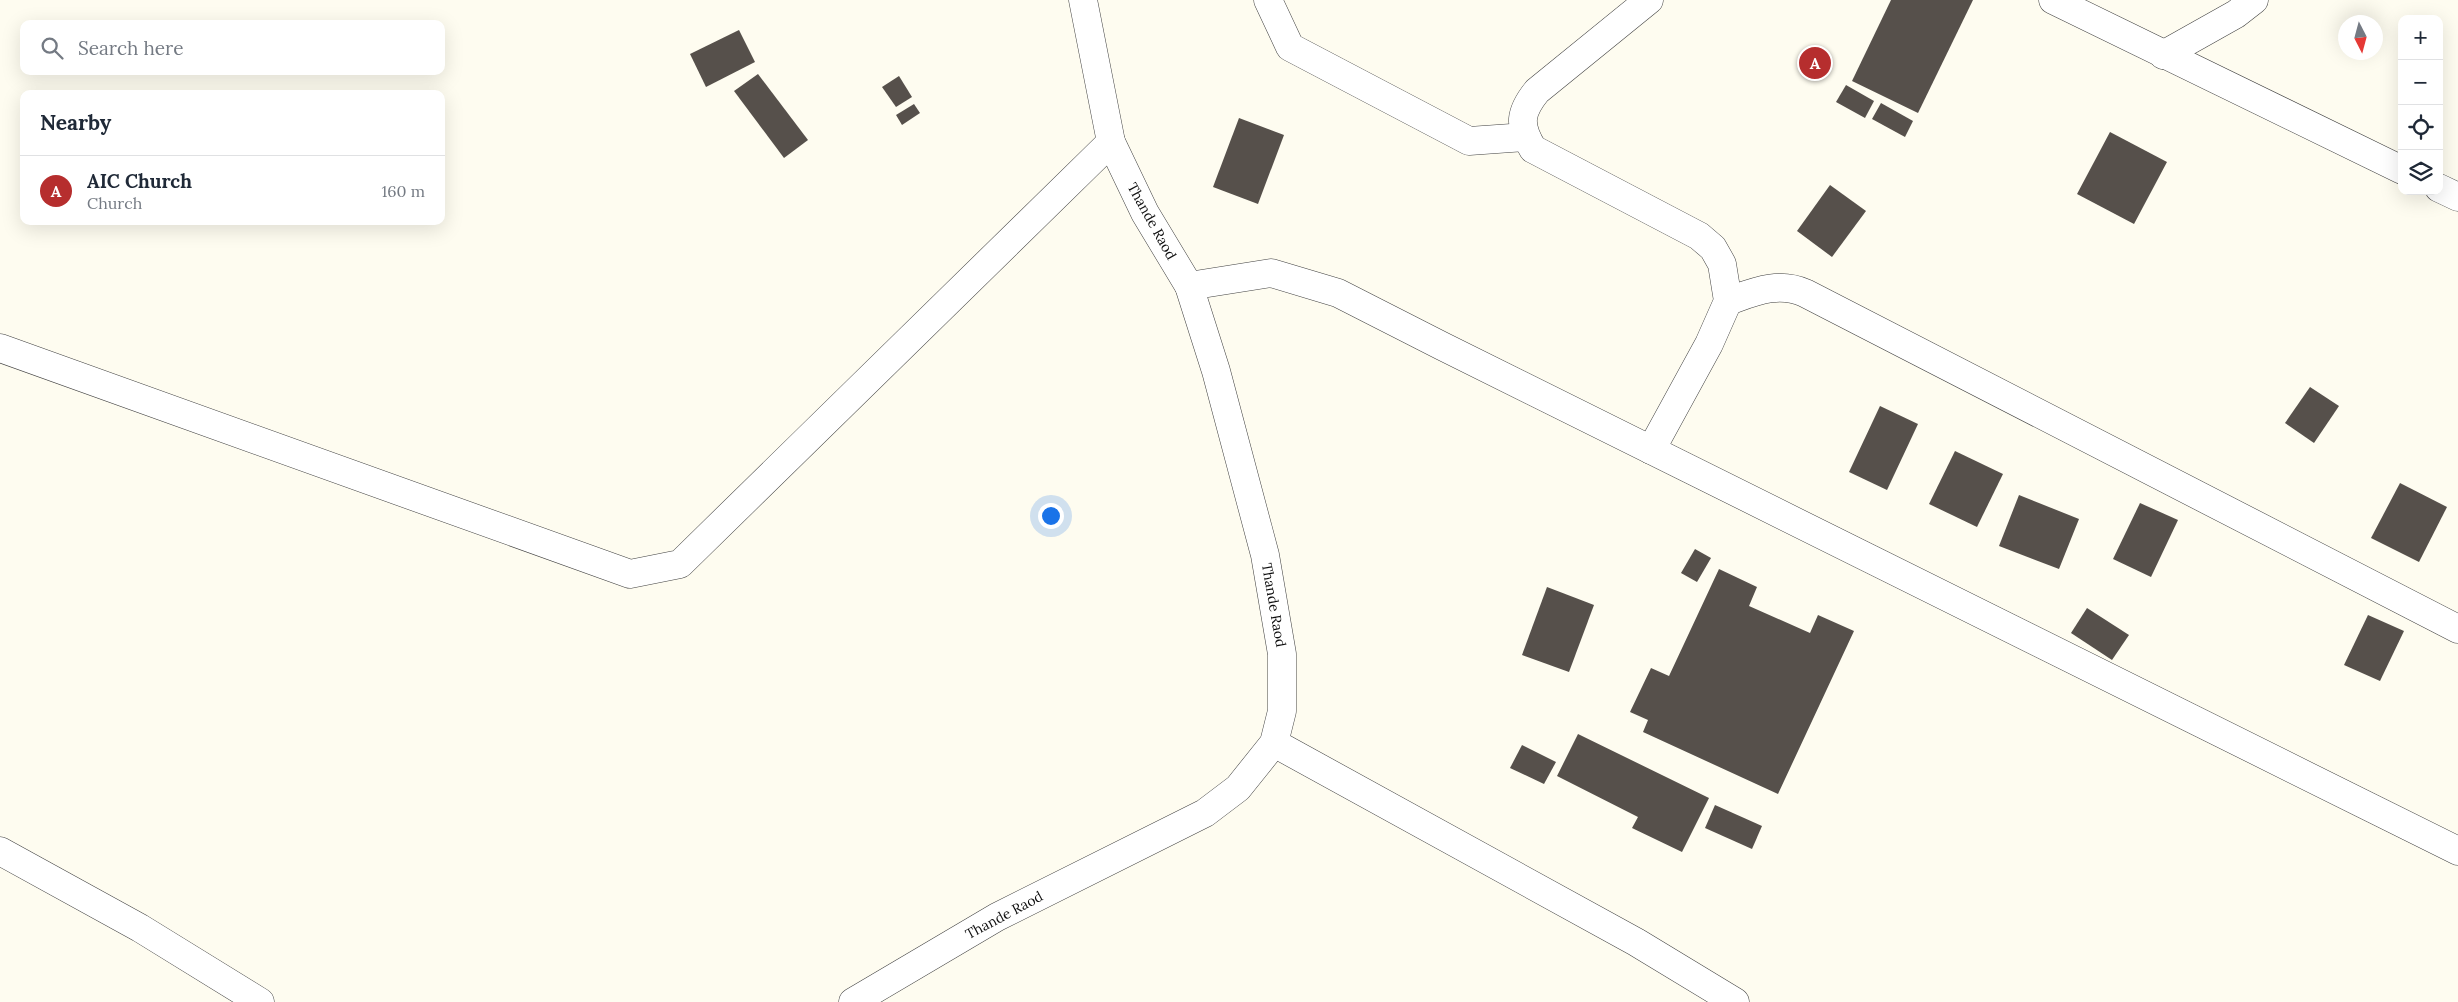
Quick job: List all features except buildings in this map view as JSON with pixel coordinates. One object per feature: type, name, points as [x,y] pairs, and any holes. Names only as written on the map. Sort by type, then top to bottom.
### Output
[{"type":"street","name":"Thande Raod","points":[[852,1002],[997,917],[1205,813],[1238,788],[1274,744],[1282,711],[1282,654],[1265,555],[1216,371],[1189,286],[1145,213],[1111,142],[1083,0]]},
{"type":"street","points":[[1268,0],[1290,47],[1469,141],[1526,137]]},
{"type":"street","points":[[1649,0],[1537,91],[1526,104],[1522,118],[1526,137],[1533,149],[1699,236],[1713,248],[1722,264],[1728,301],[1709,344],[1651,450]]},
{"type":"street","points":[[2053,0],[2398,168]]},
{"type":"street","points":[[2163,55],[2220,24],[2254,0]]},
{"type":"street","points":[[0,348],[630,574],[658,569],[680,564],[1111,142]]},
{"type":"street","points":[[2443,190],[2458,197]]},
{"type":"street","points":[[1189,286],[1271,273],[1338,293],[2458,851]]},
{"type":"street","points":[[1728,301],[1771,287],[1785,286],[1805,293],[2458,629]]},
{"type":"street","points":[[1274,744],[1636,942],[1735,1002]]},
{"type":"street","points":[[0,851],[140,928],[260,1002]]},
{"type":"place","name":"AIC Church","points":[[1815,63]]}]
